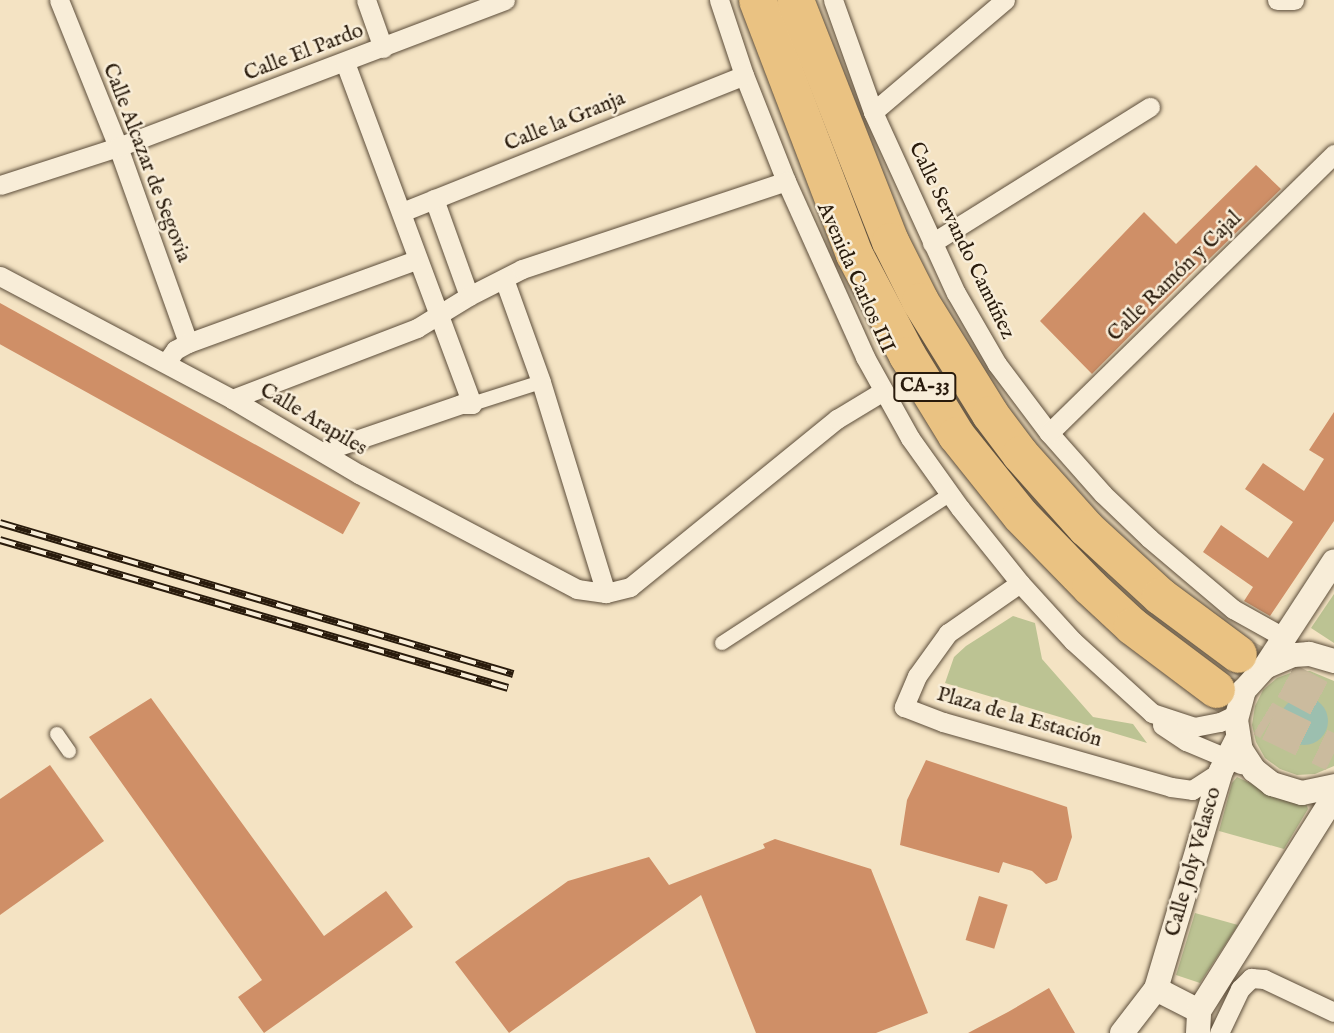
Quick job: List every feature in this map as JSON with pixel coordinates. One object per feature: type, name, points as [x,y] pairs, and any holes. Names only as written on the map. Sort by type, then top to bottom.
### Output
[{"type":"highway","name":"CA-33","points":[[757,0],[854,254],[907,355],[956,435],[995,488],[1090,587],[1132,626],[1226,701]]},
{"type":"highway","name":"CA-33","points":[[795,0],[890,241],[920,301],[990,414],[1020,454],[1086,528],[1160,596],[1252,661]]},
{"type":"street","name":"Calle Alcazar de Segovia","points":[[59,0],[118,147],[188,343]]},
{"type":"street","points":[[366,0],[383,48]]},
{"type":"street","name":"Avenida Carlos III","points":[[719,0],[744,75],[786,181],[883,391],[910,438],[1020,583]]},
{"type":"street","name":"Calle Servando Camúñez","points":[[833,0],[873,112],[932,243],[997,364],[1049,433],[1103,494],[1149,538],[1233,609],[1283,637]]},
{"type":"street","points":[[873,112],[1005,0]]},
{"type":"street","points":[[1277,0],[1294,0]]},
{"type":"street","name":"Calle El Pardo","points":[[0,186],[118,147],[345,63],[493,2]]},
{"type":"street","points":[[345,63],[402,212],[416,260],[472,404]]},
{"type":"street","name":"Calle la Granja","points":[[402,212],[744,75]]},
{"type":"street","points":[[932,243],[1150,107]]},
{"type":"street","name":"Calle Ramón y Cajal","points":[[1049,433],[1334,154]]},
{"type":"street","points":[[232,399],[417,328],[468,296],[522,269],[786,181]]},
{"type":"street","points":[[434,199],[468,296]]},
{"type":"street","points":[[166,363],[175,350],[188,343],[416,260]]},
{"type":"street","name":"Calle Arapiles","points":[[0,276],[232,399],[359,474],[577,589],[606,593]]},
{"type":"street","points":[[504,279],[541,382],[606,593],[630,587],[837,419],[883,391]]},
{"type":"street","points":[[324,451],[461,404],[472,404],[541,382]]},
{"type":"street","points":[[723,643],[951,494]]},
{"type":"street","points":[[1152,713],[1194,727],[1220,722],[1226,701],[1244,690],[1252,661],[1283,637],[1334,561]]},
{"type":"street","points":[[1020,583],[1073,641],[1152,713],[1158,723],[1186,741],[1229,755],[1272,784],[1286,790],[1318,792],[1334,786]]},
{"type":"street","name":"Plaza de la Estación","points":[[1020,583],[948,633],[917,676],[904,707],[943,722],[1171,787],[1192,790],[1229,755]]},
{"type":"street","points":[[1252,661],[1309,654],[1334,661]]},
{"type":"street","points":[[1226,701],[1229,755]]},
{"type":"street","points":[[57,734],[69,751]]},
{"type":"street","name":"Calle Joly Velasco","points":[[1156,989],[1229,755]]},
{"type":"street","points":[[1122,1033],[1156,989],[1199,1022],[1334,797]]},
{"type":"street","points":[[1219,1033],[1240,989],[1251,978],[1264,979],[1334,1012]]},
{"type":"shaded area","points":[[1334,594],[1334,643],[1311,628]]},
{"type":"shaded area","points":[[1013,616],[1035,623],[1042,659],[1093,717],[1133,724],[1147,743],[945,683],[954,657],[966,646]]},
{"type":"shaded area","points":[[1310,671],[1334,681],[1334,766],[1315,774],[1297,775],[1280,769],[1265,758],[1256,742],[1252,725],[1255,706],[1263,690],[1277,678],[1293,672]]},
{"type":"shaded area","points":[[1304,697],[1321,704],[1328,721],[1321,738],[1304,745],[1287,738],[1280,721],[1287,704]]},
{"type":"shaded area","points":[[1237,777],[1275,795],[1306,803],[1308,809],[1284,849],[1219,831],[1232,783]]},
{"type":"shaded area","points":[[1195,913],[1238,925],[1200,983],[1176,975]]},
{"type":"building","points":[[1256,165],[1281,189],[1206,262],[1205,260],[1092,374],[1040,321],[1144,212],[1176,244]]},
{"type":"building","points":[[0,303],[360,503],[343,534],[0,344]]},
{"type":"building","points":[[1334,412],[1334,521],[1270,616],[1244,601],[1253,587],[1203,552],[1221,525],[1268,558],[1293,522],[1245,489],[1263,463],[1304,491],[1324,459],[1309,450]]},
{"type":"building","points":[[151,698],[324,936],[386,891],[413,927],[264,1033],[238,997],[262,980],[89,737]]},
{"type":"building","points":[[926,760],[1067,807],[1072,837],[1057,880],[1046,884],[1032,871],[1003,862],[999,873],[900,845],[907,800]]},
{"type":"building","points":[[50,765],[104,841],[0,915],[0,799]]},
{"type":"building","points":[[775,839],[871,869],[928,1013],[876,1033],[756,1033],[701,895],[509,1033],[455,962],[568,881],[649,857],[669,885],[765,848],[763,844]]},
{"type":"building","points":[[979,896],[1008,905],[994,949],[966,940]]},
{"type":"building","points":[[1049,988],[1075,1033],[968,1033],[1008,1012]]},
{"type":"tunnel","points":[[1238,654],[1334,706]]},
{"type":"tunnel","points":[[1216,689],[1270,722],[1334,753]]},
{"type":"railway","points":[[0,523],[513,674]]},
{"type":"railway","points":[[0,540],[508,688]]}]
